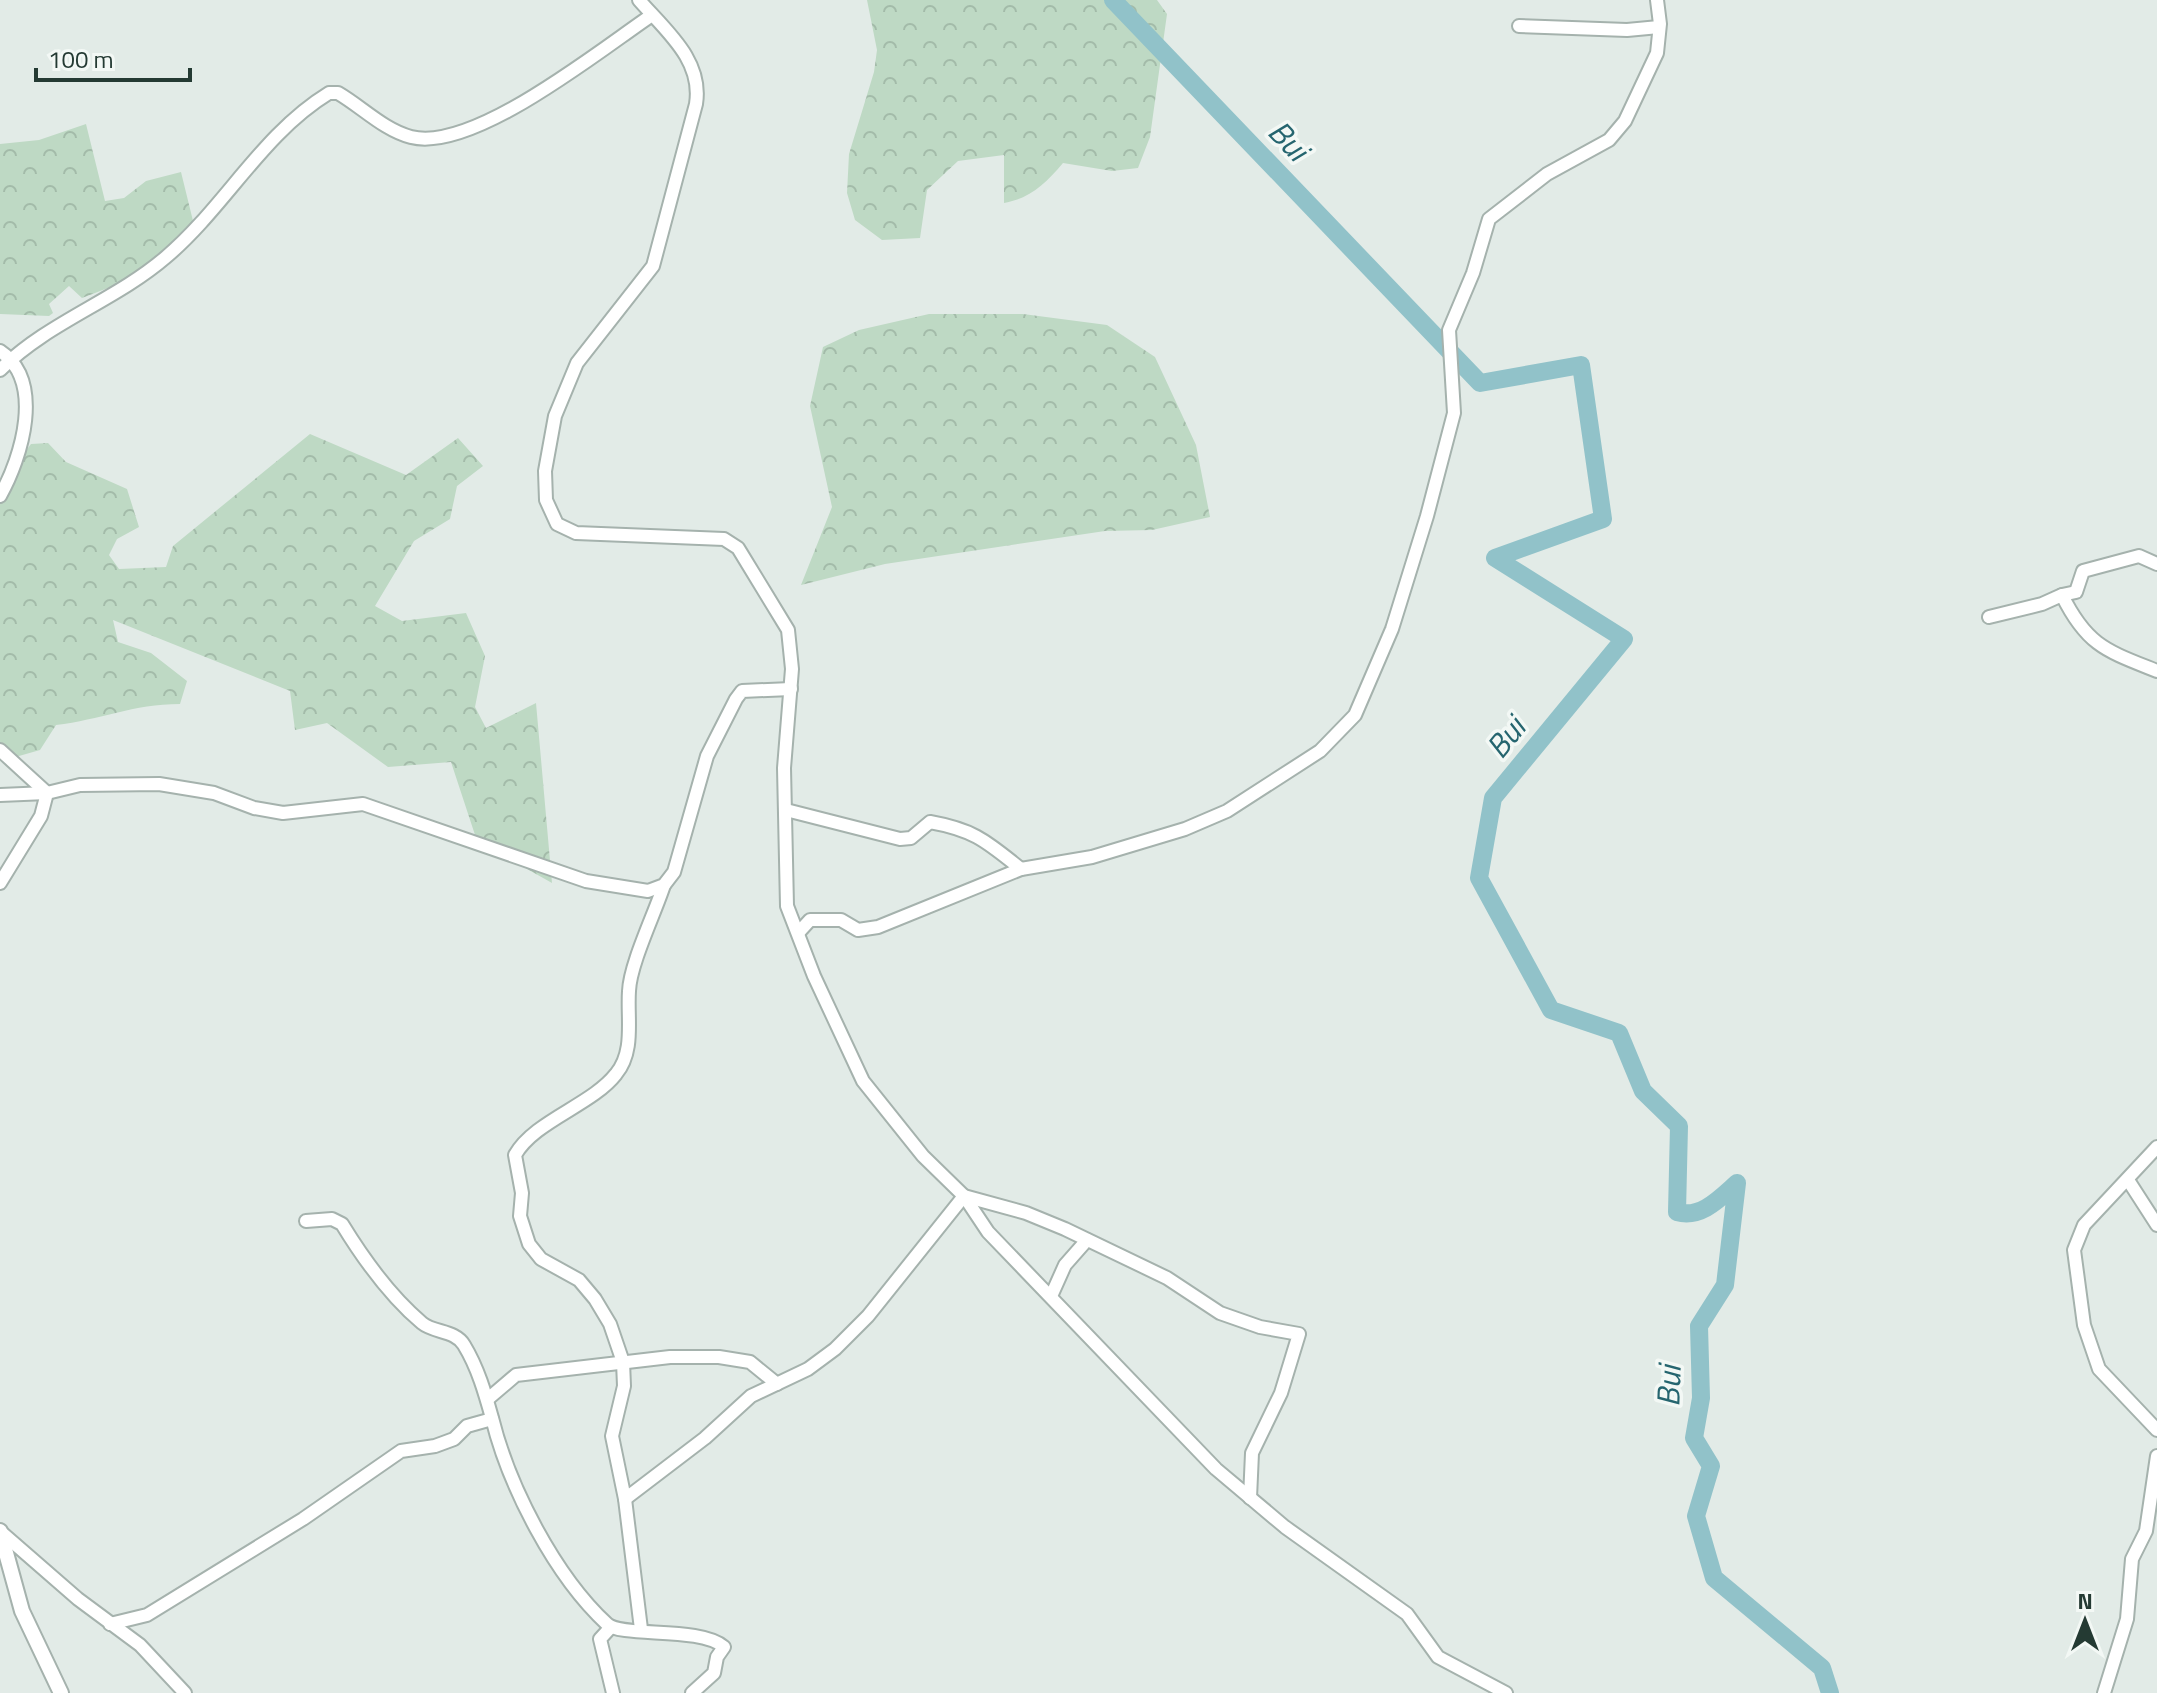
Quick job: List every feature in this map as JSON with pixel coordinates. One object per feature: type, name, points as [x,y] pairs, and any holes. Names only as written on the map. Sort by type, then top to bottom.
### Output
[{"type":"street","points":[[639,0],[685,53],[699,83],[696,104],[653,266],[595,336],[563,392],[545,471],[549,513],[568,531],[732,542],[787,625],[791,689],[784,768],[787,906],[814,976],[863,1081],[923,1156],[964,1196],[988,1232],[1052,1294],[1216,1469],[1250,1498],[1407,1614],[1438,1657],[1506,1693]]},
{"type":"street","points":[[799,932],[810,920],[841,920],[858,930],[878,927],[1021,869],[1092,857],[1185,829],[1227,811],[1320,751],[1355,715],[1392,629],[1434,489],[1454,413],[1449,330],[1473,273],[1484,228],[1489,219],[1547,174],[1609,140],[1638,98],[1657,53],[1657,0]]},
{"type":"street","points":[[0,370],[6,355],[119,292],[166,257],[216,207],[278,132],[329,93],[338,93],[386,125],[411,137],[439,137],[476,129],[524,102],[652,15]]},
{"type":"street","points":[[1519,26],[1627,30],[1659,27]]},
{"type":"street","points":[[0,496],[15,463],[26,402],[24,383],[6,355]]},
{"type":"street","points":[[1989,617],[2076,592],[2083,571],[2139,556],[2157,564]]},
{"type":"street","points":[[2062,595],[2086,636],[2116,655],[2157,671]]},
{"type":"street","points":[[641,1629],[625,1499],[612,1436],[624,1386],[623,1362],[610,1324],[595,1299],[579,1280],[541,1259],[529,1244],[520,1216],[522,1193],[515,1155],[529,1139],[614,1078],[625,1063],[629,1047],[631,975],[664,885],[674,872],[707,756],[742,691],[753,688],[791,689]]},
{"type":"street","points":[[0,750],[47,793]]},
{"type":"street","points":[[0,795],[47,793],[80,785],[159,784],[214,793],[254,808],[283,813],[363,804],[586,881],[634,890],[664,885]]},
{"type":"street","points":[[0,883],[41,816],[47,793]]},
{"type":"street","points":[[786,810],[900,839],[911,838],[930,822],[960,827],[988,843],[1021,869]]},
{"type":"street","points":[[2157,1147],[2078,1234],[2074,1250],[2084,1325],[2099,1369],[2157,1430]]},
{"type":"street","points":[[2128,1180],[2157,1225]]},
{"type":"street","points":[[964,1196],[1026,1213],[1087,1240],[1167,1278],[1220,1313],[1260,1327],[1299,1334],[1281,1393],[1252,1453],[1250,1498]]},
{"type":"street","points":[[625,1499],[705,1438],[751,1396],[820,1363],[868,1316],[964,1196]]},
{"type":"street","points":[[306,1221],[332,1219],[342,1224],[387,1289],[425,1326],[446,1331],[463,1342],[489,1398],[492,1419],[517,1490],[552,1555],[611,1627],[715,1640],[724,1647],[717,1657],[714,1673],[692,1693]]},
{"type":"street","points":[[1052,1294],[1065,1265],[1087,1240]]},
{"type":"street","points":[[489,1398],[516,1375],[670,1357],[719,1357],[750,1362],[777,1384]]},
{"type":"street","points":[[110,1624],[147,1615],[303,1519],[401,1451],[435,1446],[454,1439],[467,1426],[492,1419]]},
{"type":"street","points":[[2104,1693],[2127,1619],[2132,1559],[2146,1531],[2157,1456]]},
{"type":"street","points":[[0,1532],[110,1624],[140,1645],[185,1693]]},
{"type":"street","points":[[0,1532],[22,1611],[61,1693]]},
{"type":"street","points":[[611,1627],[600,1639],[613,1693]]},
{"type":"green space","points":[[867,0],[1157,0],[1167,14],[1150,137],[1138,168],[1112,171],[1063,163],[1037,189],[1022,198],[1004,203],[1004,155],[958,161],[927,190],[920,238],[882,240],[855,220],[847,193],[849,154],[874,72],[877,50]]},
{"type":"green space","points":[[86,124],[105,201],[124,198],[146,181],[181,172],[194,225],[139,276],[82,298],[69,286],[49,304],[53,313],[49,316],[0,314],[0,144],[39,140]]},
{"type":"green space","points":[[929,314],[1023,314],[1107,325],[1155,357],[1196,445],[1210,517],[1152,530],[1105,531],[885,564],[801,585],[832,507],[810,406],[823,347],[859,330]]},
{"type":"green space","points":[[310,434],[406,475],[458,438],[483,466],[457,486],[450,519],[414,541],[375,606],[402,621],[466,613],[485,656],[475,707],[486,728],[536,703],[552,883],[477,841],[451,762],[388,767],[327,723],[295,730],[290,691],[113,620],[118,642],[151,653],[187,681],[180,704],[147,707],[56,725],[40,750],[12,758],[0,752],[0,485],[31,444],[48,443],[66,462],[127,489],[139,527],[117,539],[109,555],[119,569],[166,567],[173,546]]},
{"type":"waterway","name":"Bui","points":[[1113,0],[1480,383],[1581,365],[1603,519],[1495,558],[1624,639],[1493,798],[1479,878],[1551,1010],[1619,1033],[1643,1091],[1679,1126],[1677,1212],[1702,1210],[1737,1183],[1725,1285],[1699,1326],[1701,1398],[1694,1438],[1711,1466],[1696,1516],[1714,1578],[1822,1668],[1830,1693]]}]
